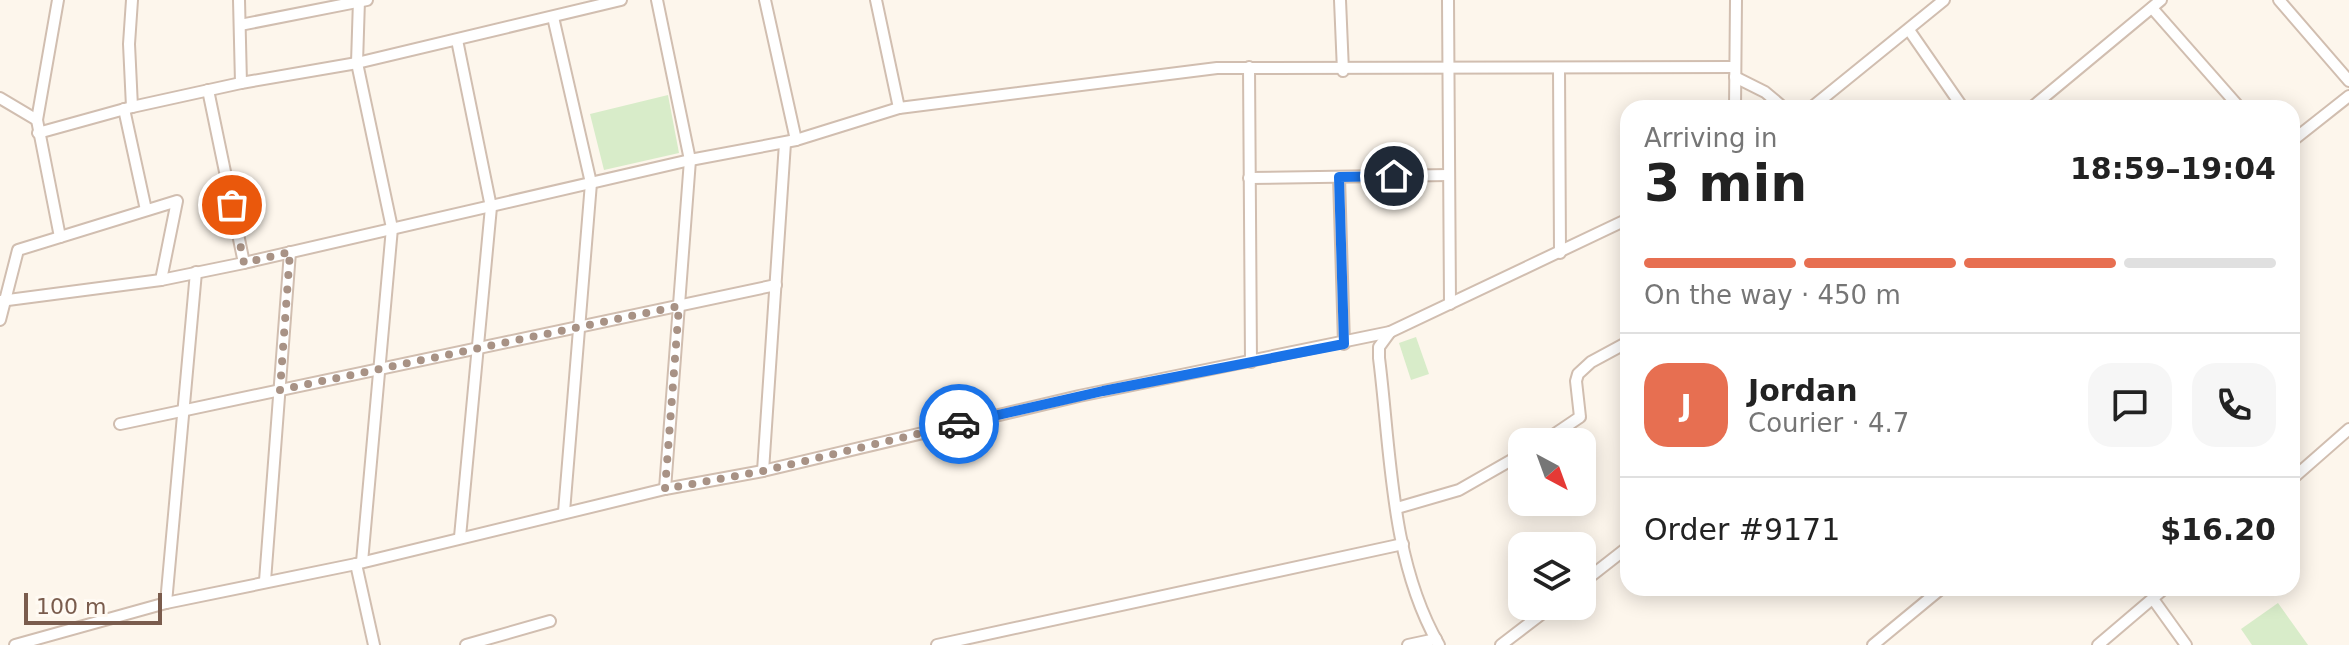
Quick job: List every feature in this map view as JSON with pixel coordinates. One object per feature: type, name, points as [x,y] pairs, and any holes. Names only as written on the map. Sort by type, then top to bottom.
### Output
[{"type":"street","points":[[58,0],[37,120],[60,237]]},
{"type":"street","points":[[132,0],[128,108],[146,210]]},
{"type":"street","points":[[239,0],[241,83]]},
{"type":"street","points":[[240,25],[362,0],[357,63],[392,228],[359,563],[374,645]]},
{"type":"street","points":[[38,133],[128,108],[241,83],[357,63],[621,0]]},
{"type":"street","points":[[657,0],[690,160],[665,489]]},
{"type":"street","points":[[763,471],[790,142],[765,0]]},
{"type":"street","points":[[876,0],[899,108]]},
{"type":"street","points":[[1340,0],[1343,71]]},
{"type":"street","points":[[1448,0],[1450,304]]},
{"type":"street","points":[[1735,100],[1736,0]]},
{"type":"street","points":[[1821,100],[1944,0]]},
{"type":"street","points":[[2041,100],[2161,0]]},
{"type":"street","points":[[2279,0],[2349,81]]},
{"type":"street","points":[[2152,8],[2233,100]]},
{"type":"street","points":[[553,17],[591,183],[564,512]]},
{"type":"street","points":[[1909,30],[1957,100]]},
{"type":"street","points":[[457,40],[491,207],[460,537]]},
{"type":"street","points":[[1249,67],[1251,362]]},
{"type":"street","points":[[3,301],[161,280],[244,263],[690,160],[790,142],[899,108],[1249,67],[1343,71],[1559,69],[1735,72],[1774,100]]},
{"type":"street","points":[[1559,69],[1560,253]]},
{"type":"street","points":[[208,90],[244,263]]},
{"type":"street","points":[[2300,135],[2349,96]]},
{"type":"street","points":[[0,98],[37,120]]},
{"type":"street","points":[[1249,178],[1449,175]]},
{"type":"street","points":[[1339,177],[1344,344]]},
{"type":"street","points":[[0,320],[18,250],[177,201],[161,280]]},
{"type":"street","points":[[15,645],[166,603],[359,563],[665,489],[763,471],[1064,399],[1344,344],[1390,332],[1620,223]]},
{"type":"street","points":[[265,581],[290,252]]},
{"type":"street","points":[[166,603],[196,272]]},
{"type":"street","points":[[120,424],[776,285]]},
{"type":"street","points":[[1390,332],[1379,347],[1379,358],[1397,508],[1410,582],[1437,642],[1408,645]]},
{"type":"street","points":[[1564,428],[1580,417],[1576,381],[1581,370],[1620,347]]},
{"type":"street","points":[[2300,472],[2349,429]]},
{"type":"street","points":[[1397,508],[1459,490],[1508,462]]},
{"type":"street","points":[[937,645],[1403,544]]},
{"type":"street","points":[[1596,572],[1620,553]]},
{"type":"street","points":[[1873,645],[1932,596]]},
{"type":"street","points":[[2098,645],[2156,596]]},
{"type":"street","points":[[2153,599],[2186,645]]},
{"type":"street","points":[[1501,645],[1534,620]]},
{"type":"street","points":[[466,645],[550,621]]},
{"type":"green space","points":[[668,95],[679,153],[604,170],[590,114]]},
{"type":"green space","points":[[1416,337],[1429,374],[1411,380],[1399,343]]},
{"type":"green space","points":[[2278,603],[2308,645],[2252,645],[2241,629]]},
{"type":"way so far","points":[[232,205],[244,263],[290,252],[280,390],[679,306],[665,489],[763,471],[959,424]]},
{"type":"route","points":[[959,424],[1103,391],[1344,344],[1339,177],[1394,176]]}]
